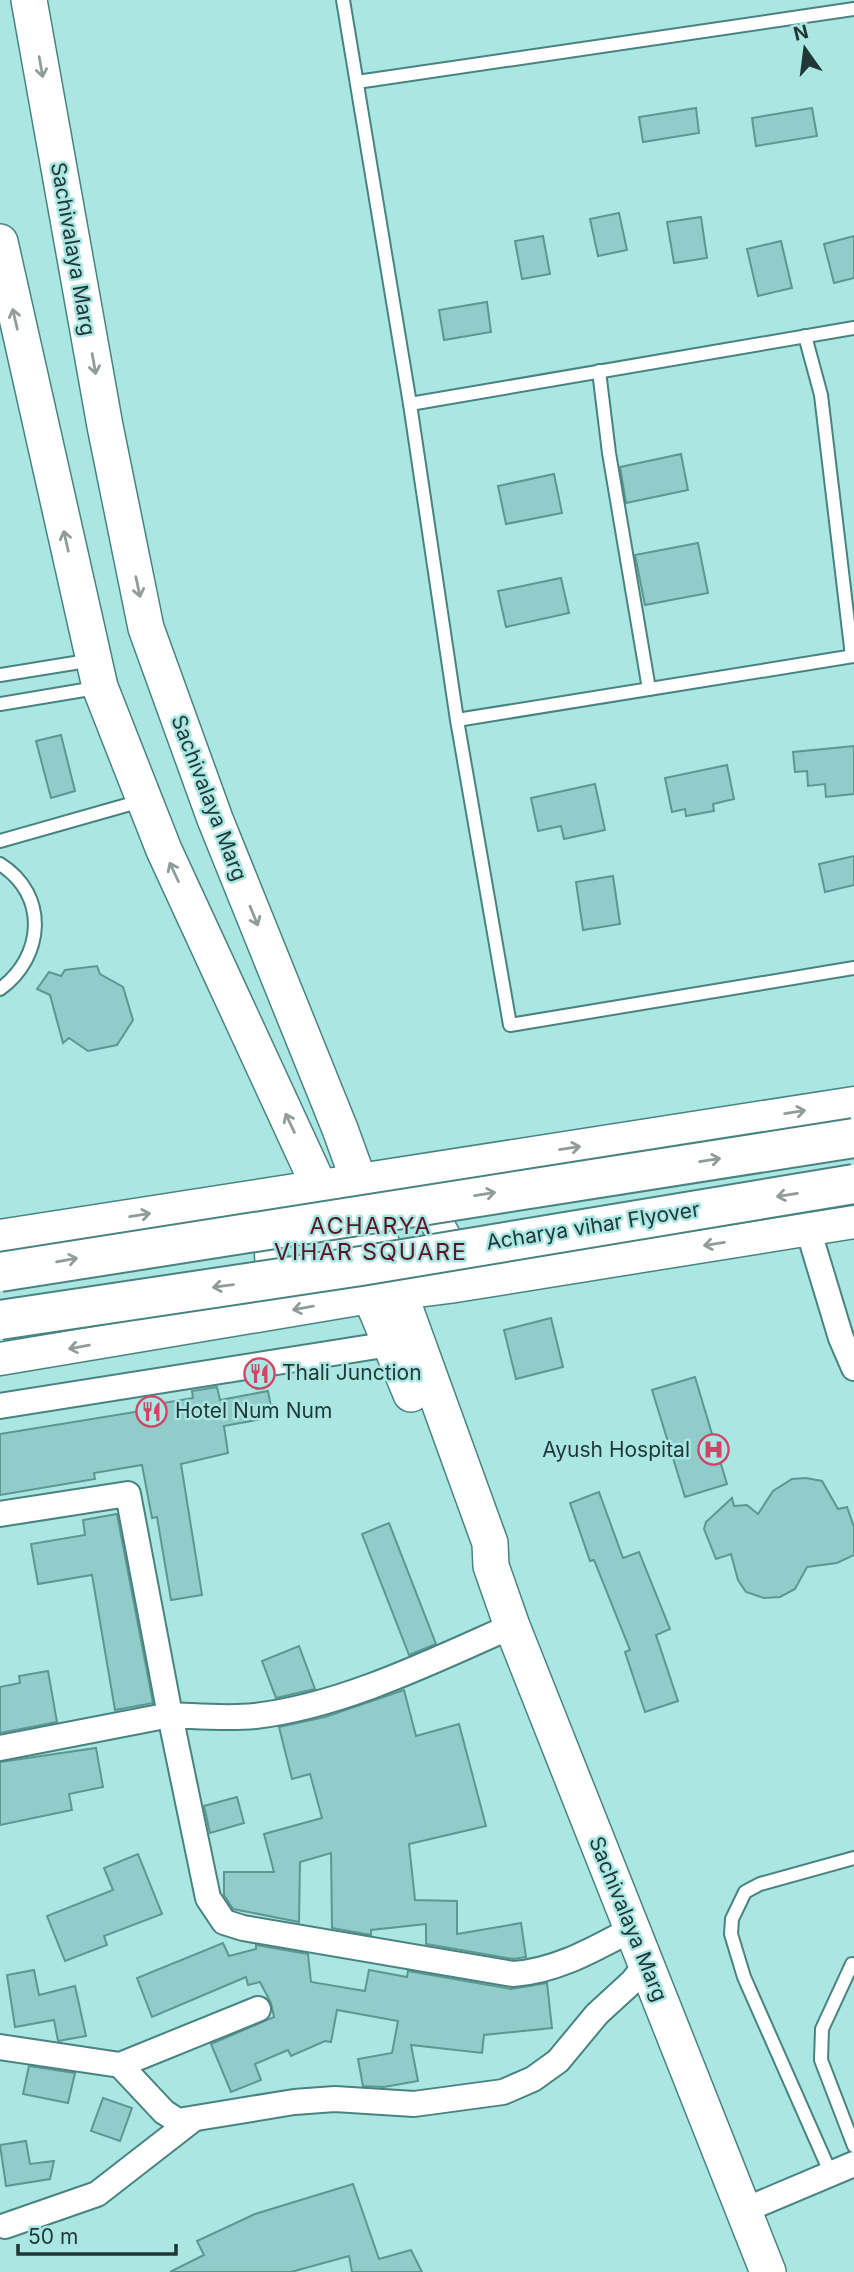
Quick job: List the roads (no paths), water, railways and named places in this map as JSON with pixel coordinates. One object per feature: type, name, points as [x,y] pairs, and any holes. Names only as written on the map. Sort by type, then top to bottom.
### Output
[{"type":"highway","points":[[0,1272],[854,1138]]},
{"type":"highway","name":"Acharya vihar Flyover","points":[[0,1320],[361,1266],[854,1184]]},
{"type":"main road","name":"Sachivalaya Marg","points":[[29,0],[105,426],[146,628],[215,819],[357,1178],[385,1295],[390,1344],[477,1552],[491,1566]]},
{"type":"main road","points":[[0,242],[97,674],[144,800],[317,1186],[385,1295]]},
{"type":"main road","name":"Sachivalaya Marg","points":[[385,1295],[490,1543],[491,1566],[512,1626],[632,1929],[648,1962],[672,2031],[768,2272]]},
{"type":"street","points":[[0,1236],[854,1102]]},
{"type":"street","points":[[410,1172],[457,1263],[474,1283]]},
{"type":"street","points":[[243,1319],[262,1306],[270,1291],[267,1222],[259,1195]]},
{"type":"street","points":[[0,1359],[385,1295],[854,1222]]},
{"type":"street","points":[[808,1229],[841,1338],[854,1368]]},
{"type":"street","points":[[0,1406],[390,1344]]},
{"type":"street","points":[[0,1514],[128,1494],[208,1898],[224,1922],[256,1931],[513,1974],[535,1973],[577,1958],[632,1929]]},
{"type":"street","points":[[0,1748],[170,1714],[255,1716],[307,1705],[416,1668],[512,1626]]},
{"type":"street","points":[[120,2065],[164,2112],[178,2121],[295,2102],[335,2099],[414,2104],[503,2092],[533,2079],[558,2061],[597,2014],[633,1981],[648,1962]]},
{"type":"street","points":[[0,2047],[120,2065],[258,2009]]},
{"type":"street","points":[[5,2225],[97,2194],[191,2121]]},
{"type":"street","points":[[745,2210],[843,2169]]},
{"type":"lane","points":[[342,0],[410,404],[457,720],[510,1025],[854,968]]},
{"type":"lane","points":[[357,82],[854,9]]},
{"type":"lane","points":[[410,404],[854,328]]},
{"type":"lane","points":[[457,720],[853,656],[821,395],[805,336]]},
{"type":"lane","points":[[599,371],[609,453],[649,689]]},
{"type":"lane","points":[[0,675],[97,674]]},
{"type":"lane","points":[[0,704],[97,674]]},
{"type":"lane","points":[[0,841],[144,800]]},
{"type":"lane","points":[[0,864],[21,883],[33,906],[36,932],[29,957],[15,978],[0,989]]},
{"type":"lane","points":[[843,2169],[744,1977],[734,1946],[732,1926],[738,1903],[745,1892],[760,1884],[854,1858]]},
{"type":"lane","points":[[852,1964],[822,2029],[821,2060],[854,2146]]},
{"type":"place","name":"Thali Junction","points":[[259,1373]]},
{"type":"place","name":"Hotel Num Num","points":[[152,1411]]},
{"type":"place","name":"Ayush Hospital","points":[[713,1450]]},
{"type":"district","name":"ACHARYA VIHAR SQUARE","points":[[371,1239]]}]
